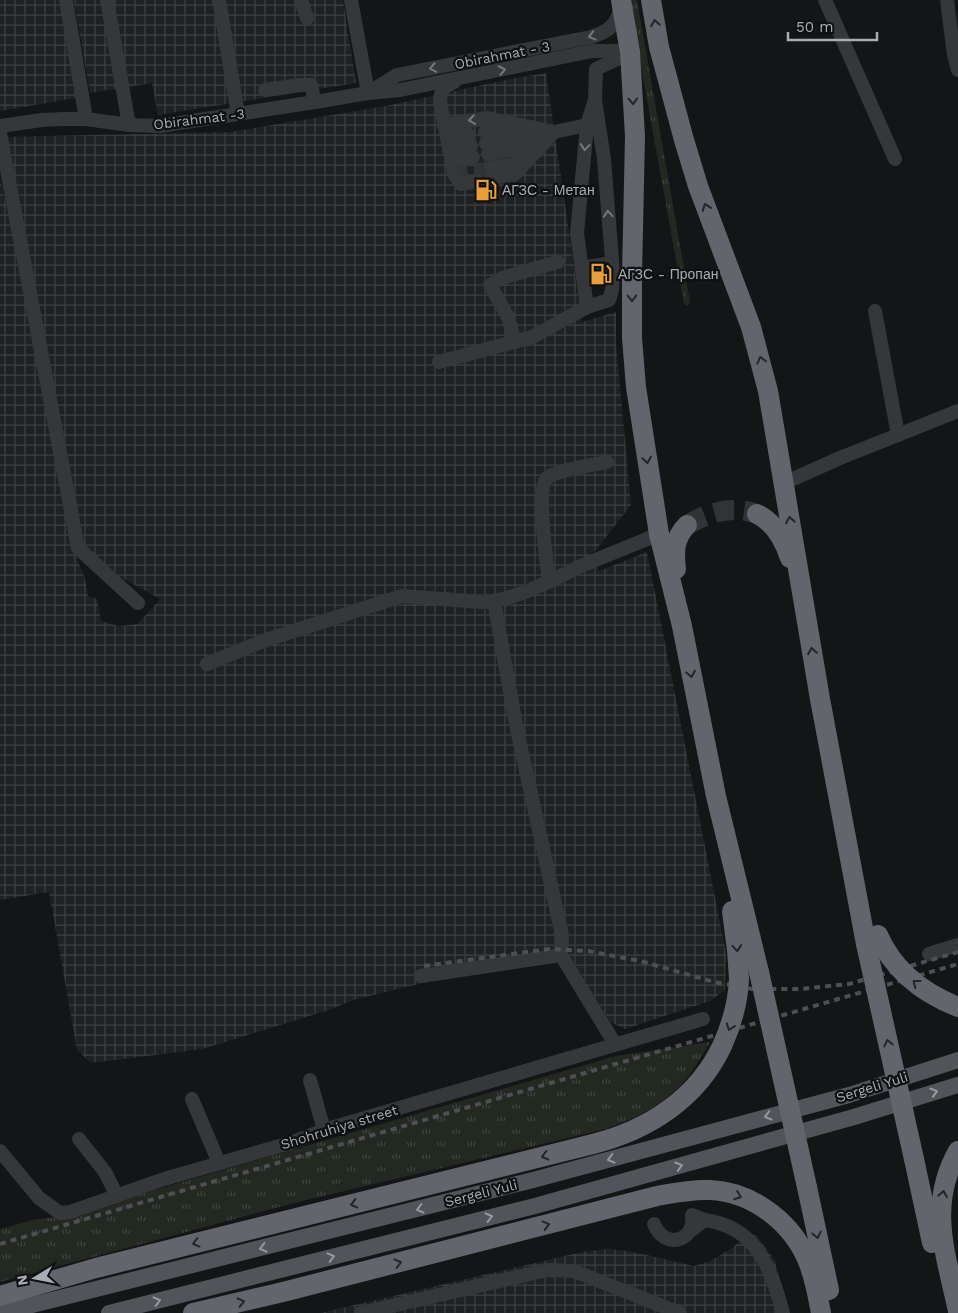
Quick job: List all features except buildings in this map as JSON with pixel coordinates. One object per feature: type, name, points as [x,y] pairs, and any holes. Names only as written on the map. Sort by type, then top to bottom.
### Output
[{"type":"highway","points":[[650,0],[659,47],[684,140],[698,186],[751,326],[768,391],[820,699],[872,939],[914,1159],[943,1291],[950,1313]]},
{"type":"highway","points":[[622,1],[630,52],[635,136],[632,338],[636,387],[659,534],[682,626],[716,796],[759,972],[807,1187],[826,1273],[832,1313]]},
{"type":"highway","points":[[758,514],[767,520],[781,538],[787,548],[801,585]]},
{"type":"highway","points":[[682,626],[675,552],[677,540],[687,525]]},
{"type":"highway","points":[[0,1296],[96,1268],[593,1144],[630,1132],[679,1103],[699,1082],[717,1056],[732,1020],[739,979],[736,936],[716,796]]},
{"type":"highway","points":[[872,939],[886,951],[909,978],[925,990],[958,1007]]},
{"type":"highway","points":[[958,1151],[949,1169],[944,1187],[940,1222],[958,1311]]},
{"type":"highway","points":[[193,1313],[292,1290],[657,1196],[697,1190],[722,1191],[744,1198],[764,1209],[783,1224],[798,1243],[808,1263],[822,1313]]},
{"type":"main road","name":"Sergeli Yuli","points":[[0,1313],[533,1180],[849,1095],[958,1060]]},
{"type":"main road","name":"Sergeli Yuli","points":[[109,1313],[534,1206],[844,1119],[958,1084]]},
{"type":"street","points":[[66,0],[86,119]]},
{"type":"street","points":[[107,0],[129,125]]},
{"type":"street","points":[[219,0],[238,114]]},
{"type":"street","points":[[301,0],[307,18]]},
{"type":"street","points":[[351,0],[368,93]]},
{"type":"street","points":[[825,0],[895,158]]},
{"type":"street","points":[[947,0],[954,55],[958,70]]},
{"type":"street","name":"Obirahmat - 3","points":[[368,93],[397,75],[582,39],[602,33],[611,28],[619,17],[622,1]]},
{"type":"street","name":"Obirahmat - 3","points":[[368,93],[400,90],[459,79],[592,51],[630,52]]},
{"type":"street","points":[[439,362],[532,337],[587,307],[609,300],[612,290],[612,268],[604,159],[595,100],[596,68],[630,52]]},
{"type":"street","points":[[459,79],[447,85],[441,91],[440,101],[444,124],[454,174],[461,184],[477,181]]},
{"type":"street","points":[[265,90],[311,85],[315,102]]},
{"type":"street","name":"Obirahmat -3","points":[[0,126],[42,120],[86,119],[129,125],[160,126],[368,93]]},
{"type":"street","points":[[587,307],[577,233],[587,125],[595,100]]},
{"type":"street","points":[[444,124],[487,118],[554,132]]},
{"type":"street","points":[[489,155],[510,150],[554,132],[587,125]]},
{"type":"street","points":[[489,155],[506,128],[554,132]]},
{"type":"street","points":[[489,155],[516,174],[554,132]]},
{"type":"street","points":[[0,133],[78,548],[138,603]]},
{"type":"street","points":[[449,150],[471,146],[449,150]]},
{"type":"street","points":[[515,342],[508,317],[490,285],[502,278],[558,262]]},
{"type":"street","points":[[583,273],[612,268]]},
{"type":"street","points":[[875,311],[898,436]]},
{"type":"street","points":[[784,483],[840,458],[958,411]]},
{"type":"street","points":[[549,582],[542,508],[542,490],[546,479],[554,473],[607,462]]},
{"type":"street","points":[[207,664],[263,641],[402,596],[481,602],[494,601],[540,586],[659,534]]},
{"type":"street","points":[[494,601],[516,725],[562,935],[561,956],[614,1044]]},
{"type":"street","points":[[929,954],[958,945]]},
{"type":"street","points":[[421,976],[561,956]]},
{"type":"street","name":"Shohruhiya street","points":[[0,1151],[39,1198],[60,1213],[70,1212],[164,1179],[290,1143],[324,1130],[703,1019]]},
{"type":"street","points":[[310,1080],[324,1130]]},
{"type":"street","points":[[192,1099],[219,1163]]},
{"type":"street","points":[[79,1139],[105,1172],[117,1196]]},
{"type":"street","points":[[689,1232],[692,1226],[692,1215],[727,1226],[752,1242],[767,1267],[783,1313]]},
{"type":"street","points":[[654,1224],[661,1236],[673,1240],[685,1236],[705,1220]]},
{"type":"street","points":[[361,1313],[547,1270],[556,1270],[574,1271],[680,1313]]},
{"type":"shaded area","points":[[0,0],[71,0],[87,96],[0,111]]},
{"type":"shaded area","points":[[74,0],[343,0],[356,83],[158,115],[152,83],[90,93]]},
{"type":"shaded area","points":[[546,73],[582,322],[616,312],[616,343],[631,505],[591,554],[599,571],[647,552],[726,953],[725,990],[710,1001],[625,1029],[610,1022],[571,958],[423,983],[353,1000],[329,1010],[202,1049],[91,1063],[77,1050],[49,892],[0,900],[0,179],[30,304],[78,561],[85,579],[88,596],[97,599],[101,621],[118,626],[138,624],[160,599],[108,570],[79,540],[2,137],[230,132],[386,106]]},
{"type":"shaded area","points":[[743,1232],[757,1236],[774,1259],[790,1313],[320,1313],[582,1252],[608,1249],[629,1251],[694,1266],[710,1261],[731,1249],[739,1242]]},
{"type":"green space","points":[[629,0],[637,0],[690,302],[688,306],[684,304]]},
{"type":"green space","points":[[710,1042],[692,1072],[668,1097],[646,1112],[606,1129],[294,1203],[0,1282],[0,1229],[32,1220],[65,1216],[616,1056]]},
{"type":"tunnel","points":[[454,174],[491,168]]},
{"type":"tunnel","points":[[687,525],[712,513],[721,511],[739,510],[757,514]]},
{"type":"railway","points":[[424,966],[549,949],[588,951],[640,961],[714,982],[752,989],[800,989],[849,984],[958,952]]},
{"type":"railway","points":[[0,1244],[958,964]]},
{"type":"place","name":"АГЗС - Метан","points":[[486,190]]},
{"type":"place","name":"АГЗС - Пропан","points":[[601,274]]}]
